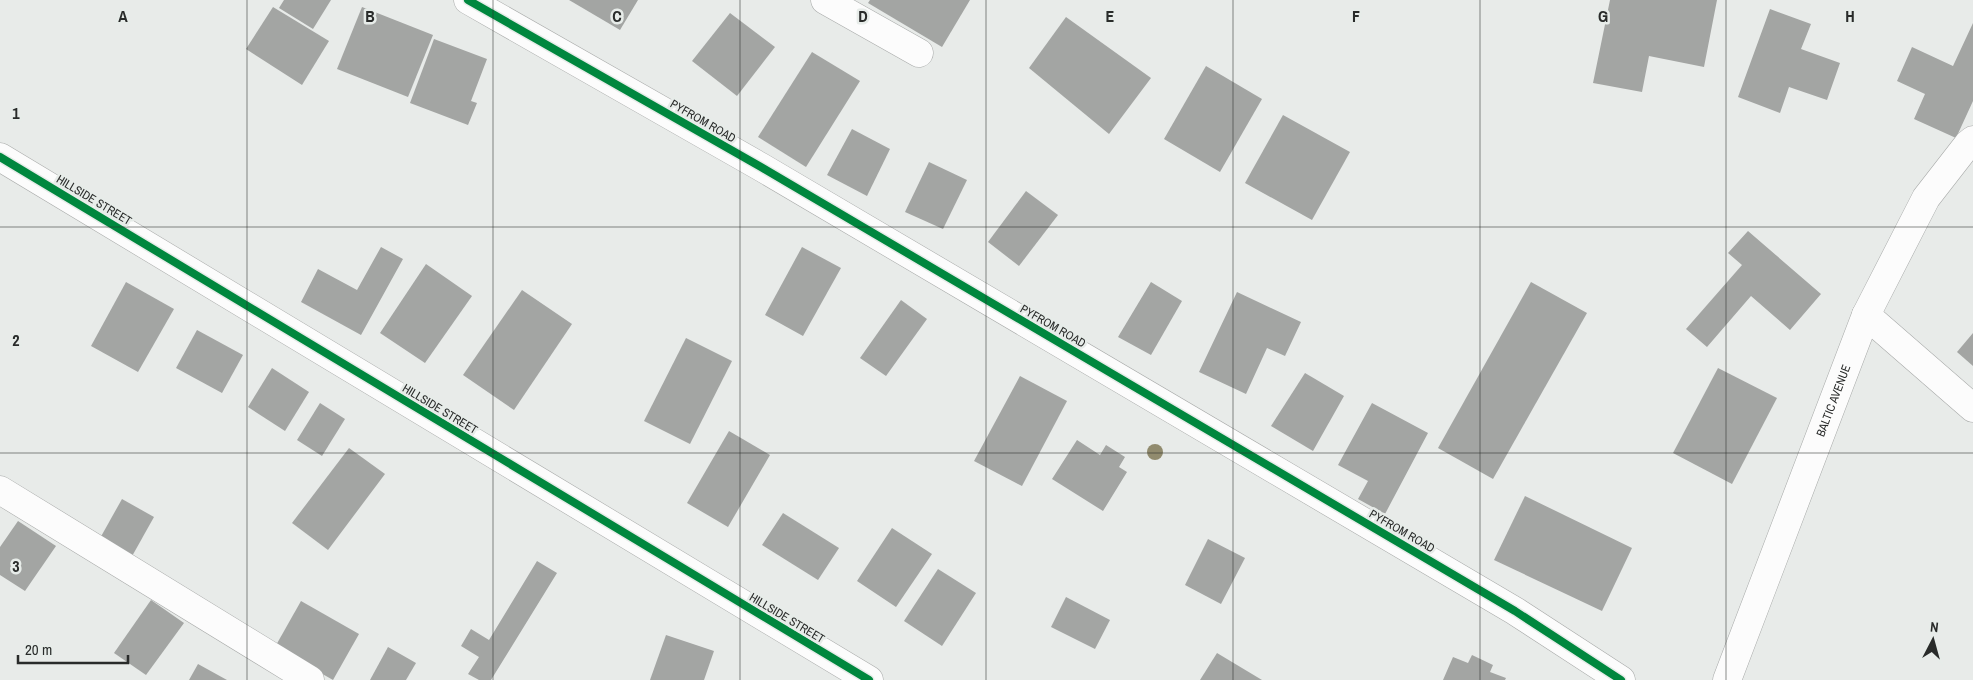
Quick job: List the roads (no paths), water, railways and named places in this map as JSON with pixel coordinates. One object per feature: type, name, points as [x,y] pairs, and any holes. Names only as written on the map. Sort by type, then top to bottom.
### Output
[{"type":"street","name":"PYFROM ROAD","points":[[468,0],[760,167],[1472,586],[1621,680]]},
{"type":"street","points":[[825,0],[919,53]]},
{"type":"street","name":"BALTIC AVENUE","points":[[1727,680],[1866,315],[1926,198],[1973,140]]},
{"type":"street","name":"HILLSIDE STREET","points":[[0,156],[869,680]]},
{"type":"street","points":[[1866,315],[1973,408]]},
{"type":"street","points":[[0,490],[310,680]]}]
